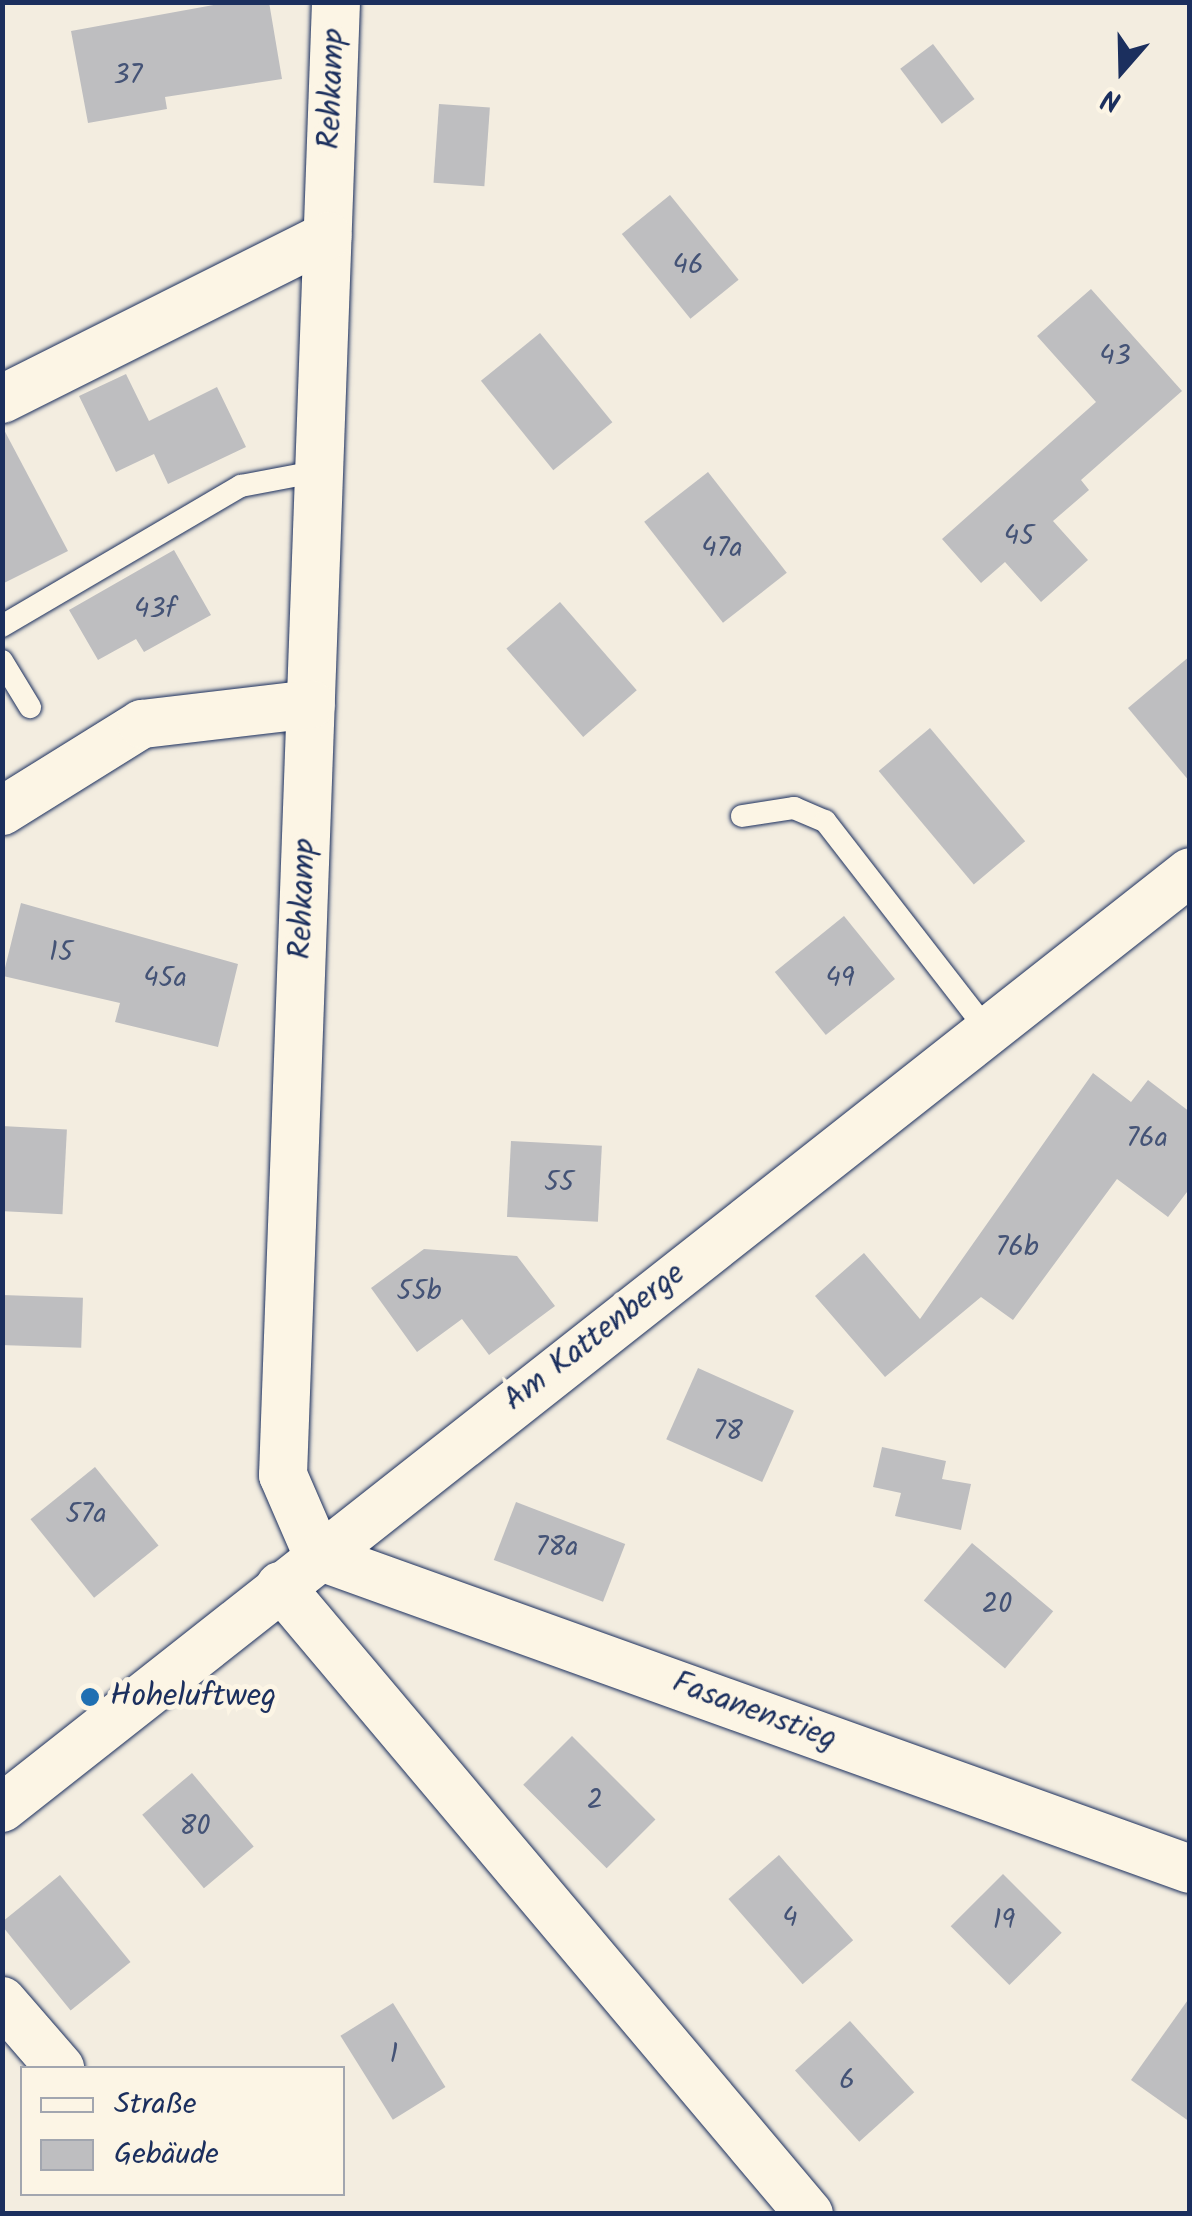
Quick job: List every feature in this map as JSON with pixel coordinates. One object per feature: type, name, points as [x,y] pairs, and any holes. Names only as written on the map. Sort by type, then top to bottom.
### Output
[{"type":"street","name":"Rehkamp","points":[[318,1556],[284,1475],[336,2]]},
{"type":"street","points":[[2,399],[328,236]]},
{"type":"street","points":[[2,811],[142,724],[311,704]]},
{"type":"street","name":"Am Kattenberge","points":[[2,1808],[1190,872]]},
{"type":"street","name":"Fasanenstieg","points":[[318,1556],[1190,1869]]},
{"type":"street","points":[[280,1586],[809,2214]]},
{"type":"street","points":[[2,2001],[58,2066]]},
{"type":"lane","points":[[2,626],[241,486],[320,471]]},
{"type":"lane","points":[[2,661],[30,707]]},
{"type":"lane","points":[[742,816],[794,808],[825,821],[987,1030]]},
{"type":"building","points":[[230,2],[269,2],[282,79],[165,97],[167,109],[88,123],[71,31]]},
{"type":"building","points":[[933,44],[975,99],[942,124],[900,69]]},
{"type":"building","points":[[439,104],[490,108],[484,186],[433,183]]},
{"type":"building","points":[[670,195],[739,280],[690,319],[622,234]]},
{"type":"building","points":[[1091,289],[1182,391],[1081,480],[1089,490],[1053,521],[1088,560],[1041,602],[1005,562],[981,583],[942,539],[1096,402],[1037,336]]},
{"type":"building","points":[[540,333],[612,422],[553,470],[481,381]]},
{"type":"building","points":[[126,374],[149,421],[217,387],[246,447],[168,484],[154,454],[116,472],[79,396]]},
{"type":"building","points":[[2,426],[68,551],[2,584]]},
{"type":"building","points":[[708,472],[787,573],[723,623],[644,522]]},
{"type":"building","points":[[174,550],[211,615],[144,652],[136,639],[98,660],[69,610]]},
{"type":"building","points":[[560,602],[637,690],[583,737],[506,649]]},
{"type":"building","points":[[1190,656],[1190,782],[1128,708]]},
{"type":"building","points":[[930,728],[1025,841],[974,884],[879,771]]},
{"type":"building","points":[[21,903],[238,964],[218,1047],[115,1022],[120,1003],[3,976]]},
{"type":"building","points":[[844,916],[895,979],[826,1035],[775,972]]},
{"type":"building","points":[[1093,1073],[1131,1102],[1148,1080],[1190,1112],[1190,1188],[1168,1217],[1117,1179],[1013,1320],[981,1297],[885,1377],[815,1296],[864,1253],[920,1319]]},
{"type":"building","points":[[2,1126],[67,1129],[62,1214],[2,1211]]},
{"type":"building","points":[[511,1141],[602,1146],[598,1222],[507,1217]]},
{"type":"building","points":[[424,1249],[517,1256],[555,1306],[489,1355],[462,1319],[417,1352],[371,1288]]},
{"type":"building","points":[[2,1295],[83,1298],[81,1348],[2,1345]]},
{"type":"building","points":[[698,1368],[794,1411],[762,1482],[666,1439]]},
{"type":"building","points":[[882,1447],[946,1461],[942,1479],[971,1484],[961,1530],[895,1516],[901,1493],[873,1487]]},
{"type":"building","points":[[95,1467],[159,1545],[94,1598],[30,1519]]},
{"type":"building","points":[[516,1502],[625,1544],[603,1602],[494,1560]]},
{"type":"building","points":[[972,1543],[1053,1611],[1005,1669],[924,1600]]},
{"type":"building","points":[[572,1736],[655,1819],[607,1868],[523,1785]]},
{"type":"building","points":[[192,1773],[254,1847],[204,1888],[142,1815]]},
{"type":"building","points":[[779,1855],[853,1940],[803,1984],[728,1899]]},
{"type":"building","points":[[1003,1874],[1062,1933],[1009,1985],[951,1926]]},
{"type":"building","points":[[60,1875],[130,1962],[71,2010],[2,1926]]},
{"type":"building","points":[[1190,1997],[1190,2122],[1131,2080]]},
{"type":"building","points":[[393,2003],[445,2087],[393,2120],[340,2036]]},
{"type":"building","points":[[850,2021],[914,2092],[859,2142],[795,2071]]},
{"type":"place","name":"Hoheluftweg","points":[[90,1697]]}]
